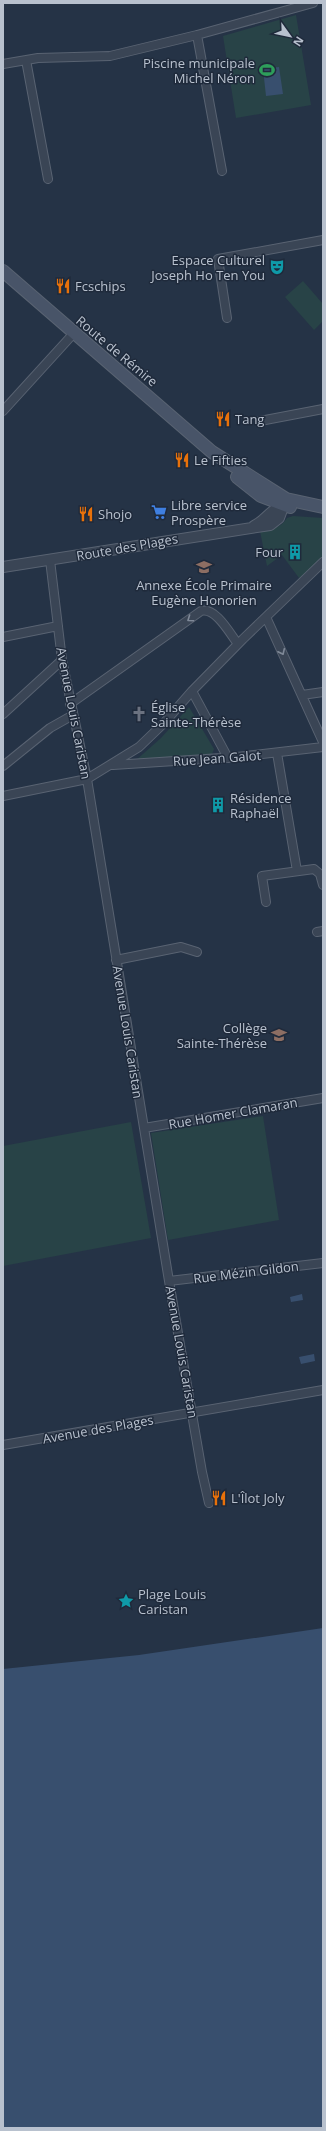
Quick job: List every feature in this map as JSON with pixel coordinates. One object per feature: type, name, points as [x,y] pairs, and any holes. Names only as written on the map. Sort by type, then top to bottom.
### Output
[{"type":"main road","name":"Route de Rémire","points":[[3,271],[212,452],[294,509],[323,514]]},
{"type":"main road","name":"Route de Rémire","points":[[212,452],[223,465],[261,496],[285,502],[323,507]]},
{"type":"street","points":[[3,64],[26,60],[110,56],[197,35],[311,3]]},
{"type":"street","points":[[197,35],[222,171]]},
{"type":"street","points":[[26,60],[48,179]]},
{"type":"street","points":[[227,318],[218,259],[323,240]]},
{"type":"street","points":[[3,411],[74,333]]},
{"type":"street","points":[[260,421],[323,409]]},
{"type":"street","points":[[261,496],[268,504],[268,516]]},
{"type":"street","name":"Route des Plages","points":[[250,528],[260,524],[275,507],[285,502]]},
{"type":"street","name":"Route des Plages","points":[[3,567],[274,523],[279,518],[285,502]]},
{"type":"street","name":"Avenue Louis Caristan","points":[[50,560],[62,660],[70,704],[87,779],[169,1281],[209,1503]]},
{"type":"street","points":[[3,796],[87,779],[139,747],[238,644],[323,562]]},
{"type":"street","points":[[70,704],[201,611],[206,610],[212,612],[238,644]]},
{"type":"street","points":[[266,617],[323,742]]},
{"type":"street","points":[[3,637],[58,626]]},
{"type":"street","points":[[3,714],[62,660]]},
{"type":"street","points":[[192,691],[228,758]]},
{"type":"street","points":[[302,695],[323,692]]},
{"type":"street","points":[[3,766],[50,728],[73,715]]},
{"type":"street","name":"Rue Jean Galot","points":[[110,766],[228,758],[323,747]]},
{"type":"street","points":[[277,753],[297,871]]},
{"type":"street","points":[[266,902],[262,876],[314,869],[320,874],[323,885]]},
{"type":"street","points":[[116,960],[181,947],[197,952]]},
{"type":"street","name":"Rue Homer Clamaran","points":[[144,1128],[323,1098]]},
{"type":"street","name":"Rue Mézin Gildon","points":[[169,1281],[323,1263]]},
{"type":"street","name":"Avenue des Plages","points":[[3,1445],[323,1390]]},
{"type":"green space","name":"Piscine municipale Michel Néron","points":[[296,15],[311,105],[236,118],[223,36]]},
{"type":"green space","points":[[303,281],[323,304],[323,321],[314,330],[285,297]]},
{"type":"green space","points":[[293,516],[323,518],[323,559],[299,578],[282,555],[267,566],[260,531],[276,528],[287,518]]},
{"type":"green space","points":[[189,707],[214,749],[212,754],[135,761],[161,738]]},
{"type":"green space","points":[[263,1116],[279,1220],[168,1240],[151,1133]]},
{"type":"green space","points":[[131,1122],[151,1238],[3,1266],[3,1146]]},
{"type":"water","points":[[279,67],[283,94],[266,96],[263,69]]},
{"type":"water","points":[[302,1294],[303,1300],[291,1302],[290,1297]]},
{"type":"water","points":[[314,1354],[315,1361],[301,1364],[299,1357]]},
{"type":"water","points":[[323,1628],[323,2128],[3,2128],[3,1669],[139,1655]]},
{"type":"place","name":"Piscine municipale Michel Néron","points":[[267,70]]},
{"type":"place","name":"Espace Culturel Joseph Ho Ten You","points":[[277,267]]},
{"type":"place","name":"Fcschips","points":[[63,286]]},
{"type":"place","name":"Tang","points":[[223,419]]},
{"type":"place","name":"Le Fifties","points":[[182,460]]},
{"type":"place","name":"Libre service Prospère","points":[[159,512]]},
{"type":"place","name":"Shojo","points":[[86,514]]},
{"type":"place","name":"Four","points":[[295,552]]},
{"type":"place","name":"Annexe École Primaire Eugène Honorien","points":[[204,567]]},
{"type":"place","name":"Église Sainte-Thérèse","points":[[139,714]]},
{"type":"place","name":"Résidence Raphaël","points":[[218,805]]},
{"type":"place","name":"Collège Sainte-Thérèse","points":[[279,1035]]},
{"type":"place","name":"L'Îlot Joly","points":[[219,1498]]},
{"type":"place","name":"Plage Louis Caristan","points":[[126,1601]]}]
